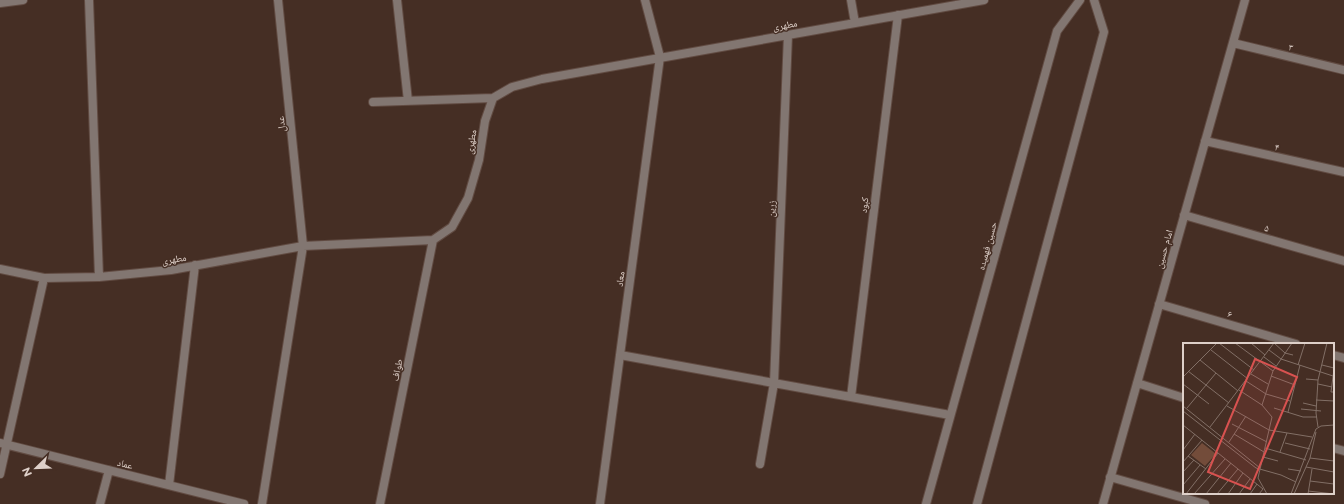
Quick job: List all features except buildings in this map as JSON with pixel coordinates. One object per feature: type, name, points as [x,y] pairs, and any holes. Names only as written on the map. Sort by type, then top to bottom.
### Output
[{"type":"street","points":[[0,3],[23,0]]},
{"type":"street","points":[[89,0],[99,277]]},
{"type":"street","name":"عدل","points":[[262,504],[303,246],[278,0]]},
{"type":"street","points":[[398,0],[408,101]]},
{"type":"street","points":[[645,0],[660,57]]},
{"type":"street","points":[[851,0],[855,23]]},
{"type":"street","name":"مطهری","points":[[0,269],[44,278],[99,277],[171,270],[303,246],[433,240],[452,227],[468,198],[478,160],[484,121],[493,98],[512,87],[542,78],[855,23],[956,2],[984,0]]},
{"type":"street","name":"حسین فهمیده","points":[[926,504],[1057,31],[1080,0]]},
{"type":"street","points":[[977,504],[1104,32],[1094,0]]},
{"type":"street","name":"امام حسین","points":[[1102,504],[1245,0]]},
{"type":"street","name":"کبود","points":[[851,397],[898,15]]},
{"type":"street","name":"زرین","points":[[760,464],[774,383],[788,35]]},
{"type":"street","name":"۳","points":[[1232,43],[1344,70]]},
{"type":"street","name":"معاد","points":[[600,504],[660,57]]},
{"type":"street","points":[[373,102],[493,98]]},
{"type":"street","name":"۴","points":[[1205,141],[1344,172]]},
{"type":"street","name":"۵","points":[[1184,215],[1344,261]]},
{"type":"street","name":"طواف","points":[[380,504],[433,240]]},
{"type":"street","points":[[169,485],[195,265]]},
{"type":"street","points":[[0,474],[4,444],[44,278]]},
{"type":"street","name":"۶","points":[[1159,304],[1293,343]]},
{"type":"street","points":[[620,355],[950,415]]},
{"type":"street","points":[[1334,355],[1344,358]]},
{"type":"street","points":[[1137,383],[1183,398]]},
{"type":"street","name":"عماد","points":[[4,444],[169,485],[228,502],[244,504]]},
{"type":"street","points":[[1334,448],[1344,451]]},
{"type":"street","points":[[100,504],[109,470]]},
{"type":"street","points":[[1110,478],[1205,504]]}]
